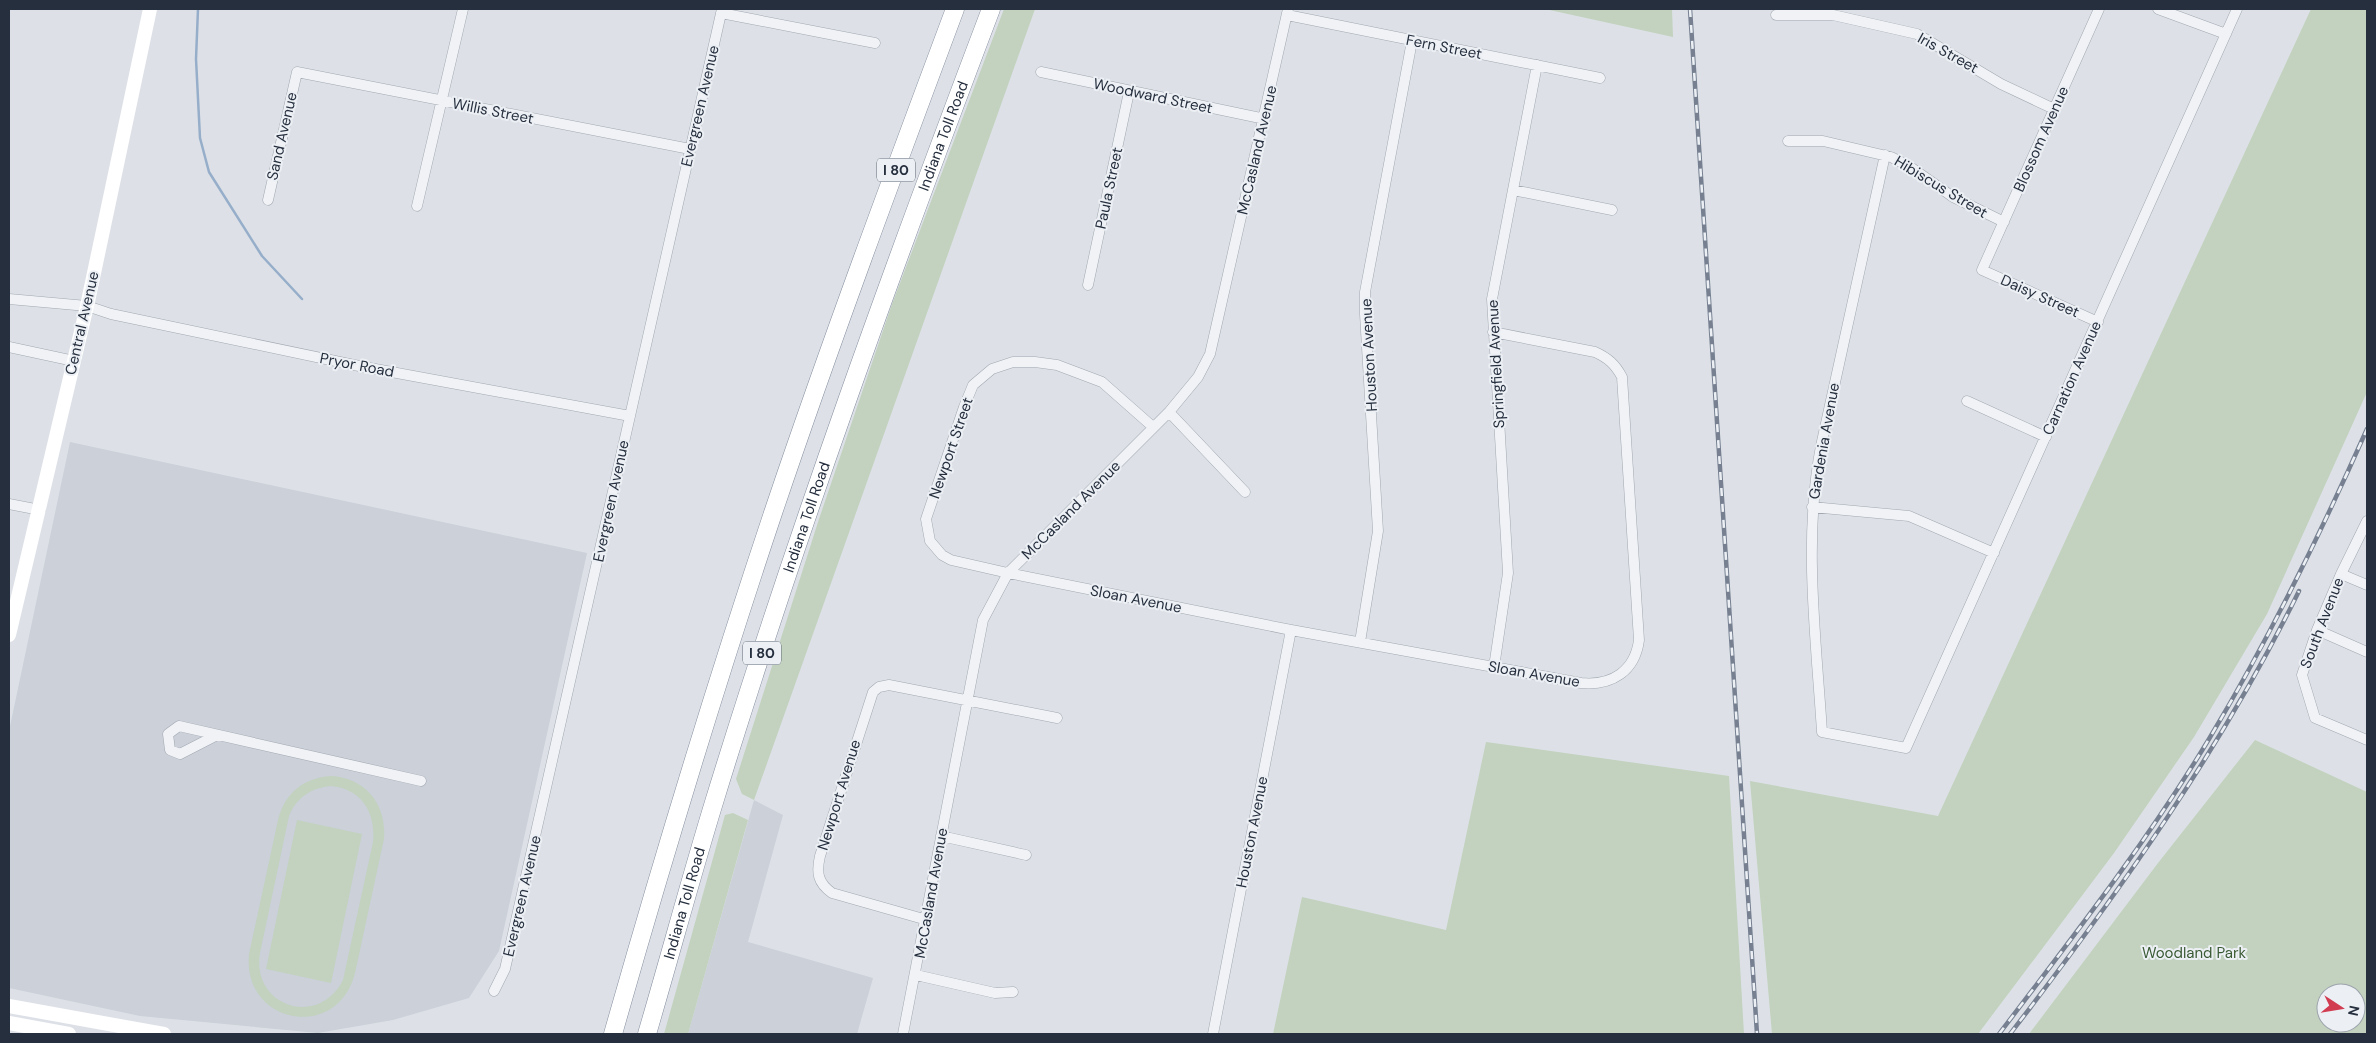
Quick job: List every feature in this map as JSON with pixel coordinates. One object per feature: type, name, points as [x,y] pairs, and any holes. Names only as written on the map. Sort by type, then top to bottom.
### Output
[{"type":"highway","name":"I 80","points":[[613,1034],[684,790],[774,510],[840,321],[955,9]]},
{"type":"highway","name":"Indiana Toll Road","points":[[647,1034],[715,800],[805,522],[866,347],[991,9]]},
{"type":"main road","name":"Central Avenue","points":[[9,635],[87,306],[150,9]]},
{"type":"main road","points":[[9,1006],[164,1034]]},
{"type":"main road","points":[[9,1023],[69,1034]]},
{"type":"street","points":[[417,206],[463,9]]},
{"type":"street","name":"Blossom Avenue","points":[[1982,270],[2099,9]]},
{"type":"street","points":[[2158,9],[2226,34]]},
{"type":"street","name":"Carnation Avenue","points":[[1906,748],[2237,9]]},
{"type":"street","points":[[722,11],[875,43]]},
{"type":"street","name":"Evergreen Avenue","points":[[494,990],[505,969],[722,11]]},
{"type":"street","name":"Fern Street","points":[[1288,12],[1412,40],[1600,78]]},
{"type":"street","name":"McCasland Avenue","points":[[903,1034],[927,920],[941,836],[983,620],[1008,573],[1169,412],[1198,377],[1210,354],[1288,12]]},
{"type":"street","name":"Iris Street","points":[[1776,15],[1833,15],[1918,34],[2001,84],[2054,109]]},
{"type":"street","name":"Houston Avenue","points":[[1360,642],[1378,531],[1364,314],[1365,292],[1412,40]]},
{"type":"street","name":"Springfield Avenue","points":[[1494,667],[1508,573],[1492,299],[1537,64]]},
{"type":"street","name":"Willis Street","points":[[297,72],[690,149]]},
{"type":"street","name":"Sand Avenue","points":[[268,200],[297,72]]},
{"type":"street","name":"Woodward Street","points":[[1041,72],[1129,92],[1265,119]]},
{"type":"street","name":"Paula Street","points":[[1088,284],[1129,92]]},
{"type":"street","name":"Hibiscus Street","points":[[1788,141],[1823,141],[1885,155],[1909,166],[1958,200],[2004,222]]},
{"type":"street","name":"Gardenia Avenue","points":[[1885,155],[1821,446],[1812,507],[1811,549],[1822,732],[1906,748]]},
{"type":"street","points":[[1513,190],[1612,210]]},
{"type":"street","name":"Daisy Street","points":[[1982,270],[2098,322]]},
{"type":"street","name":"Pryor Road","points":[[9,299],[87,306],[111,314],[359,366],[630,416]]},
{"type":"street","name":"Sloan Avenue","points":[[1008,573],[1291,630],[1494,667],[1595,684],[1611,681],[1623,673],[1632,663],[1639,640],[1622,377],[1616,365],[1595,352],[1493,332]]},
{"type":"street","points":[[9,347],[74,361]]},
{"type":"street","name":"Newport Street","points":[[1008,573],[951,560],[942,555],[930,541],[926,526],[928,512],[973,385],[992,369],[1013,362],[1057,365],[1102,382],[1153,427]]},
{"type":"street","points":[[1967,401],[2046,437]]},
{"type":"street","points":[[1169,412],[1245,492]]},
{"type":"street","points":[[9,504],[40,510]]},
{"type":"street","points":[[1812,507],[1909,516],[1994,553]]},
{"type":"street","name":"South Avenue","points":[[2365,526],[2341,574],[2317,630],[2302,675],[2315,718],[2367,740]]},
{"type":"street","points":[[2341,574],[2367,585]]},
{"type":"street","name":"Houston Avenue","points":[[1213,1034],[1291,630]]},
{"type":"street","points":[[2317,630],[2367,652]]},
{"type":"street","name":"Newport Avenue","points":[[927,920],[832,893],[821,884],[817,867],[864,715],[873,692],[880,687],[889,685],[1057,718]]},
{"type":"street","points":[[217,735],[421,781]]},
{"type":"street","points":[[941,836],[1026,855]]},
{"type":"street","points":[[916,975],[995,993],[1013,992]]},
{"type":"shaded area","points":[[70,442],[587,553],[499,951],[469,998],[393,1020],[318,1033],[140,1016],[9,988],[9,731]]},
{"type":"shaded area","points":[[754,800],[783,815],[748,942],[873,978],[857,1034],[688,1034]]},
{"type":"green space","points":[[1004,9],[1035,9],[754,800],[742,794],[736,779],[819,519],[892,304]]},
{"type":"green space","points":[[1545,9],[1672,9],[1673,37]]},
{"type":"green space","points":[[2311,9],[2367,9],[2367,392],[2267,614],[2194,737],[2114,853],[1978,1034],[1772,1034],[1750,781],[1938,816]]},
{"type":"green space","name":"Woodland Park","points":[[2255,740],[2367,792],[2367,1034],[2029,1034],[2158,863]]},
{"type":"green space","points":[[1486,742],[1729,776],[1744,1034],[1273,1034],[1302,897],[1446,930]]},
{"type":"green space","points":[[321,777],[343,778],[364,788],[378,805],[382,815],[384,839],[355,973],[345,995],[330,1009],[312,1016],[293,1016],[275,1009],[260,997],[251,978],[249,954],[281,810],[290,795],[297,789]],"holes":[[[331,786],[342,788],[359,797],[365,804],[372,821],[373,831],[373,842],[343,980],[332,995],[318,1004],[303,1007],[289,1005],[276,998],[266,986],[260,971],[260,953],[289,816],[296,804],[311,791]]]},
{"type":"green space","points":[[733,813],[748,820],[688,1034],[664,1034],[725,815]]},
{"type":"green space","points":[[297,820],[362,834],[331,983],[266,969]]},
{"type":"waterway","points":[[198,9],[196,59],[200,138],[209,172],[262,256],[302,299]]},
{"type":"railway","points":[[1690,9],[1757,1034]]},
{"type":"railway","points":[[1999,1034],[2135,852],[2209,739],[2293,586],[2367,429]]},
{"type":"railway","points":[[2010,1034],[2090,928],[2166,820],[2236,708],[2269,650],[2299,591]]}]
